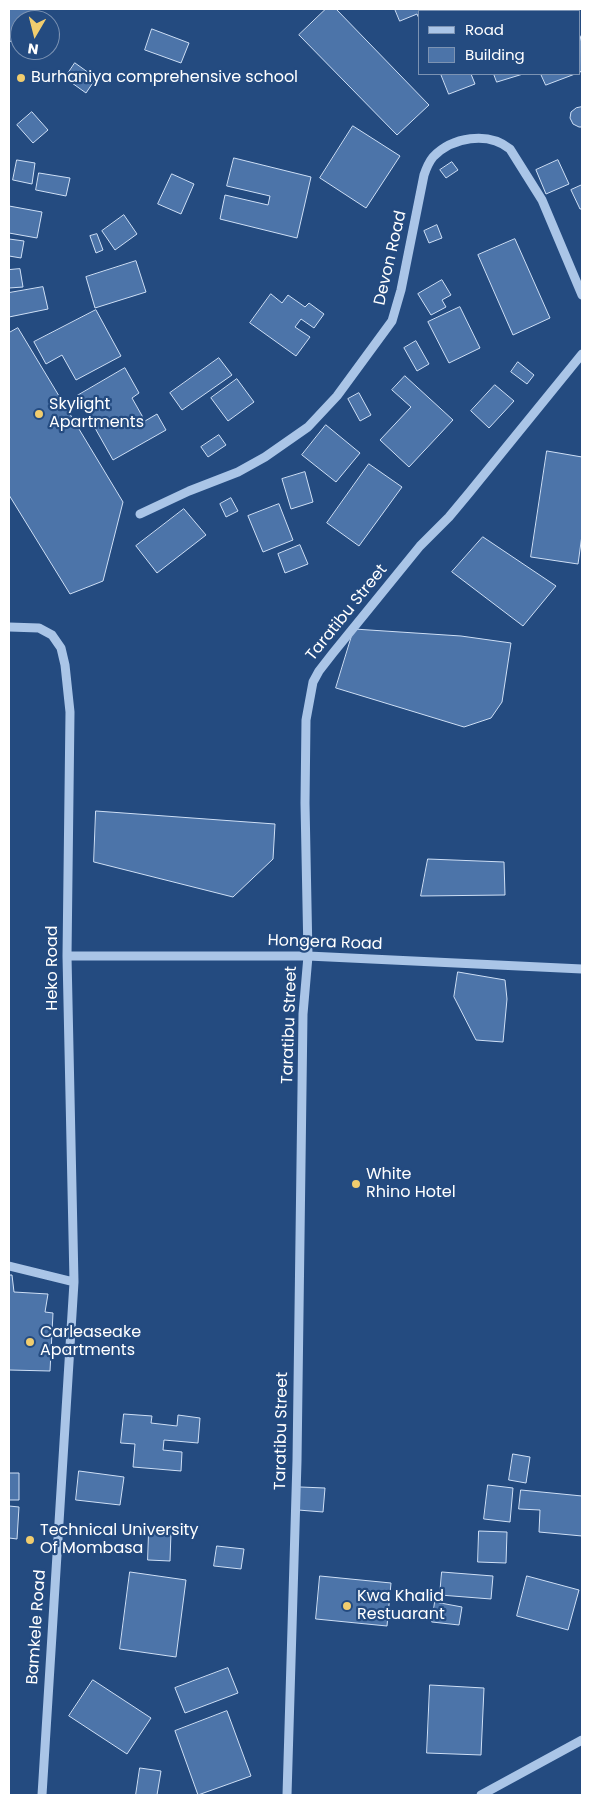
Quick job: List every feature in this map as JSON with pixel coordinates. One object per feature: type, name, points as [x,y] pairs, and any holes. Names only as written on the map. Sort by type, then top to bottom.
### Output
[{"type":"street","name":"Devon Road","points":[[140,514],[189,491],[238,472],[266,457],[308,427],[337,396],[392,321],[401,290],[424,175],[432,158],[444,148],[459,141],[475,138],[503,143],[510,149],[542,200],[582,295]]},
{"type":"street","name":"Taratibu Street","points":[[287,1795],[297,1461],[303,1014],[308,956],[305,803],[306,720],[313,682],[332,653],[415,553],[454,511],[582,354]]},
{"type":"street","name":"Heko Road","points":[[9,627],[39,628],[52,635],[61,648],[66,665],[70,712],[67,956],[74,1282]]},
{"type":"street","name":"Hongera Road","points":[[67,956],[308,956],[582,968]]},
{"type":"street","points":[[9,1266],[74,1282]]},
{"type":"street","name":"Bamkele Road","points":[[42,1794],[74,1282]]},
{"type":"street","points":[[481,1795],[582,1740]]},
{"type":"building","points":[[9,9],[35,9],[10,10],[9,41]]},
{"type":"building","points":[[326,9],[336,9],[429,105],[397,135],[299,35]]},
{"type":"building","points":[[395,9],[446,10],[418,10],[418,16],[417,14],[400,21]]},
{"type":"building","points":[[478,9],[518,9],[516,10]]},
{"type":"building","points":[[152,29],[189,43],[181,63],[145,50]]},
{"type":"building","points":[[581,40],[582,43],[581,72]]},
{"type":"building","points":[[75,63],[96,78],[86,93],[65,78]]},
{"type":"building","points":[[441,75],[471,75],[475,84],[449,94]]},
{"type":"building","points":[[494,75],[520,75],[497,82]]},
{"type":"building","points":[[541,75],[572,75],[546,85]]},
{"type":"building","points":[[582,107],[582,127],[579,127],[573,124],[570,118],[571,112],[576,108]]},
{"type":"building","points":[[32,112],[48,130],[33,143],[17,125]]},
{"type":"building","points":[[353,126],[400,156],[366,208],[320,178]]},
{"type":"building","points":[[234,158],[311,177],[297,238],[220,219],[225,195],[268,205],[270,196],[227,186]]},
{"type":"building","points":[[17,160],[35,163],[32,184],[13,180]]},
{"type":"building","points":[[558,160],[569,184],[546,194],[536,170]]},
{"type":"building","points":[[452,162],[458,170],[446,178],[440,170]]},
{"type":"building","points":[[39,173],[70,178],[66,196],[36,190]]},
{"type":"building","points":[[172,174],[194,184],[181,214],[158,204]]},
{"type":"building","points":[[582,185],[582,209],[580,209],[571,190]]},
{"type":"building","points":[[9,206],[42,212],[37,238],[9,233]]},
{"type":"building","points":[[124,215],[137,234],[115,250],[102,231]]},
{"type":"building","points":[[437,225],[442,238],[429,243],[424,231]]},
{"type":"building","points":[[97,234],[103,250],[96,253],[90,236]]},
{"type":"building","points":[[9,239],[24,241],[21,258],[9,256]]},
{"type":"building","points":[[515,239],[550,318],[513,335],[478,255]]},
{"type":"building","points":[[136,261],[146,292],[95,308],[86,277]]},
{"type":"building","points":[[20,269],[23,287],[9,288],[9,270]]},
{"type":"building","points":[[442,280],[451,295],[442,300],[446,307],[431,315],[418,294]]},
{"type":"building","points":[[43,287],[48,309],[9,317],[9,293]]},
{"type":"building","points":[[271,294],[282,303],[288,295],[305,307],[309,303],[324,314],[314,328],[301,319],[295,327],[310,337],[296,356],[250,323]]},
{"type":"building","points":[[460,307],[480,348],[449,363],[428,322]]},
{"type":"building","points":[[96,310],[121,356],[76,380],[62,355],[46,364],[34,342]]},
{"type":"building","name":"Skylight Apartments","points":[[18,328],[123,502],[103,581],[70,594],[9,495],[9,333]]},
{"type":"building","points":[[416,341],[429,364],[417,371],[404,348]]},
{"type":"building","points":[[219,358],[232,375],[182,410],[170,393]]},
{"type":"building","points":[[518,362],[534,375],[527,384],[511,372]]},
{"type":"building","points":[[125,368],[139,393],[132,398],[145,421],[157,414],[166,430],[113,460],[77,396]]},
{"type":"building","points":[[405,376],[453,420],[409,467],[380,440],[411,407],[392,390]]},
{"type":"building","points":[[237,379],[254,402],[228,421],[211,398]]},
{"type":"building","points":[[495,385],[514,401],[489,428],[471,411]]},
{"type":"building","points":[[359,393],[371,415],[360,421],[348,399]]},
{"type":"building","points":[[326,425],[360,453],[336,482],[302,455]]},
{"type":"building","points":[[219,435],[226,445],[208,457],[201,447]]},
{"type":"building","points":[[547,451],[582,457],[582,535],[578,564],[531,557]]},
{"type":"building","points":[[369,464],[402,487],[359,546],[327,523]]},
{"type":"building","points":[[305,472],[313,502],[291,509],[282,479]]},
{"type":"building","points":[[231,498],[238,511],[226,517],[220,504]]},
{"type":"building","points":[[279,504],[293,540],[263,552],[248,516]]},
{"type":"building","points":[[184,509],[206,535],[157,573],[136,546]]},
{"type":"building","points":[[483,537],[556,586],[523,626],[452,572]]},
{"type":"building","points":[[300,545],[308,564],[285,573],[278,554]]},
{"type":"building","points":[[354,629],[461,636],[511,643],[502,702],[491,718],[464,727],[336,688]]},
{"type":"building","points":[[96,811],[275,824],[273,859],[233,897],[94,862]]},
{"type":"building","points":[[428,859],[504,862],[505,895],[421,896]]},
{"type":"building","points":[[458,972],[505,980],[507,999],[503,1042],[476,1040],[454,997]]},
{"type":"building","name":"Carleaseake Apartments","points":[[9,1275],[12,1275],[14,1292],[48,1294],[45,1312],[53,1313],[50,1371],[9,1370]]},
{"type":"building","points":[[124,1414],[152,1416],[151,1423],[177,1426],[178,1415],[200,1418],[198,1443],[164,1440],[163,1450],[182,1452],[181,1471],[133,1467],[135,1444],[121,1443]]},
{"type":"building","points":[[513,1454],[530,1457],[526,1483],[509,1480]]},
{"type":"building","points":[[79,1471],[124,1477],[120,1505],[76,1500]]},
{"type":"building","points":[[9,1473],[19,1473],[19,1500],[9,1500]]},
{"type":"building","points":[[488,1485],[513,1488],[510,1522],[484,1519]]},
{"type":"building","points":[[300,1487],[325,1488],[323,1512],[298,1510]]},
{"type":"building","points":[[521,1490],[582,1496],[582,1536],[539,1532],[540,1510],[519,1509]]},
{"type":"building","points":[[9,1506],[19,1507],[17,1539],[9,1538]]},
{"type":"building","points":[[149,1531],[171,1532],[170,1561],[148,1560]]},
{"type":"building","points":[[479,1531],[507,1532],[506,1563],[478,1562]]},
{"type":"building","points":[[217,1546],[244,1549],[241,1569],[214,1566]]},
{"type":"building","points":[[130,1572],[186,1580],[176,1657],[120,1649]]},
{"type":"building","points":[[442,1572],[493,1576],[491,1599],[440,1595]]},
{"type":"building","points":[[320,1576],[391,1583],[387,1626],[316,1619]]},
{"type":"building","points":[[527,1576],[579,1590],[568,1630],[517,1616]]},
{"type":"building","points":[[435,1602],[462,1607],[459,1625],[432,1622]]},
{"type":"building","points":[[228,1668],[238,1693],[185,1713],[175,1688]]},
{"type":"building","points":[[93,1680],[151,1718],[127,1754],[69,1716]]},
{"type":"building","points":[[430,1685],[484,1688],[481,1755],[427,1753]]},
{"type":"building","points":[[227,1711],[251,1776],[198,1795],[175,1731]]},
{"type":"building","points":[[140,1768],[161,1771],[157,1795],[136,1795]]},
{"type":"place","name":"Burhaniya comprehensive school","points":[[21,78]]},
{"type":"place","name":"Skylight Apartments","points":[[39,414]]},
{"type":"place","name":"White Rhino Hotel","points":[[356,1184]]},
{"type":"place","name":"Carleaseake Apartments","points":[[30,1342]]},
{"type":"place","name":"Technical University Of Mombasa","points":[[30,1540]]},
{"type":"place","name":"Kwa Khalid Restuarant","points":[[347,1606]]}]
